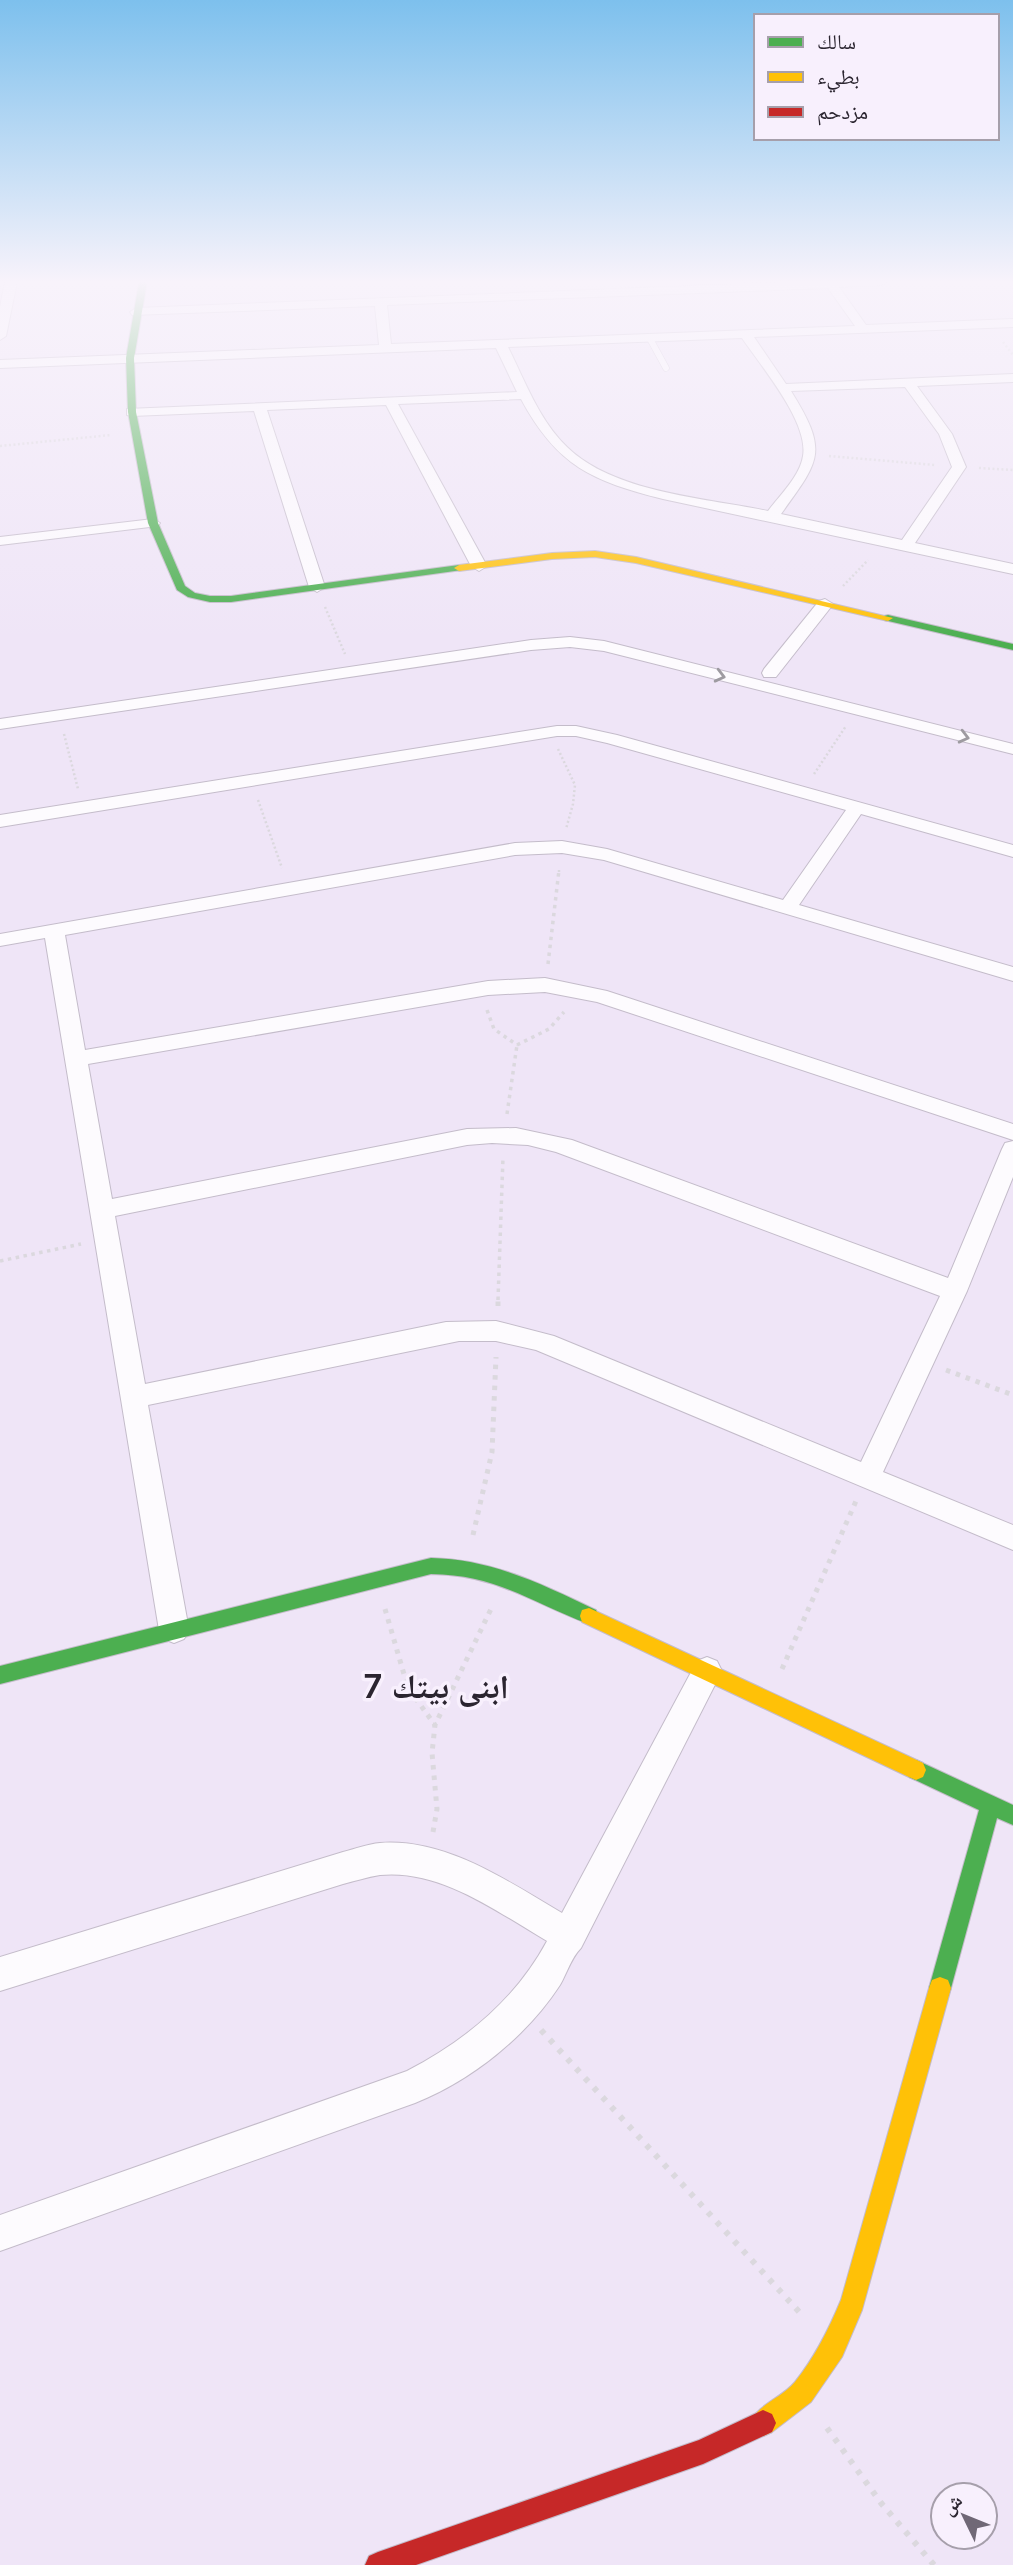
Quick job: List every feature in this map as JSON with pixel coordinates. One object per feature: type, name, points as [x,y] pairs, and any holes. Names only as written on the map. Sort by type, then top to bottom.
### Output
[{"type":"street","points":[[132,402],[153,523],[181,587],[192,595],[210,599],[231,599],[552,556],[595,554],[636,560],[1013,648]]},
{"type":"street","points":[[132,412],[375,402]]},
{"type":"street","points":[[390,402],[479,566]]},
{"type":"street","points":[[531,402],[557,443],[572,459],[596,472],[654,491],[1013,569]]},
{"type":"street","points":[[772,516],[805,467],[810,454],[808,433],[789,402]]},
{"type":"street","points":[[906,545],[959,467],[951,444],[921,402]]},
{"type":"street","points":[[258,407],[317,587]]},
{"type":"street","points":[[0,541],[153,523]]},
{"type":"street","points":[[770,673],[825,604]]},
{"type":"street","points":[[0,713],[562,631],[615,636],[770,673],[1013,749]]},
{"type":"street","points":[[0,724],[531,645],[570,642],[604,646],[857,710],[1013,733]]},
{"type":"street","points":[[0,821],[557,731],[603,737],[1013,850]]},
{"type":"street","points":[[787,908],[857,807]]},
{"type":"street","points":[[0,940],[516,849],[562,847],[607,855],[1013,974]]},
{"type":"street","points":[[54,930],[174,1630]]},
{"type":"street","points":[[76,1059],[488,988],[516,984],[572,988],[1013,1132]]},
{"type":"street","points":[[102,1210],[467,1137],[525,1135],[564,1146],[955,1292]]},
{"type":"street","points":[[867,1477],[955,1292],[1013,1149]]},
{"type":"street","points":[[134,1397],[446,1332],[472,1328],[497,1330],[545,1343],[1013,1538]]},
{"type":"street","points":[[0,1675],[442,1564],[485,1569],[769,1698],[1013,1815]]},
{"type":"street","points":[[0,2233],[415,2086],[454,2066],[490,2039],[522,2008],[548,1973],[707,1671]]},
{"type":"street","points":[[378,2565],[703,2451],[756,2428],[802,2393],[833,2348],[853,2301],[990,1804]]},
{"type":"street","points":[[0,1974],[343,1868],[383,1859],[424,1861],[462,1876],[569,1936]]},
{"type":"path","points":[[0,446],[137,432]]},
{"type":"path","points":[[810,454],[1013,470]]},
{"type":"path","points":[[825,604],[886,541]]},
{"type":"path","points":[[317,587],[348,661]]},
{"type":"path","points":[[802,792],[857,710]]},
{"type":"path","points":[[59,715],[83,807]]},
{"type":"path","points":[[251,780],[289,889]]},
{"type":"path","points":[[488,988],[489,1018],[504,1038],[517,1045],[549,1029],[561,1016],[572,988]]},
{"type":"path","points":[[0,1261],[107,1239]]},
{"type":"path","points":[[922,1361],[1013,1395]]},
{"type":"path","points":[[769,1698],[867,1477]]},
{"type":"path","points":[[424,1861],[437,1809],[432,1753],[435,1726],[506,1577]]},
{"type":"path","points":[[378,1578],[399,1666],[414,1698],[435,1726]]},
{"type":"path","points":[[522,2008],[833,2348]]},
{"type":"path","points":[[802,2393],[881,2503],[934,2565]]},
{"type":"traffic: fast","points":[[132,402],[153,523],[181,588],[192,595],[210,599],[231,599],[459,568]]},
{"type":"traffic: fast","points":[[888,618],[1013,647]]},
{"type":"traffic: fast","points":[[0,1675],[431,1566],[453,1566],[493,1574],[589,1616]]},
{"type":"traffic: fast","points":[[916,1770],[1013,1815]]},
{"type":"traffic: fast","points":[[940,1988],[991,1804]]},
{"type":"traffic: slow","points":[[459,568],[552,556],[595,554],[636,560],[888,618]]},
{"type":"traffic: slow","points":[[589,1616],[916,1770]]},
{"type":"traffic: slow","points":[[763,2423],[802,2393],[833,2348],[853,2301],[940,1988]]},
{"type":"traffic: jam","points":[[378,2565],[703,2451],[763,2423]]},
{"type":"district","name":"ابنى بيتك 7","points":[[436,1686]]}]
